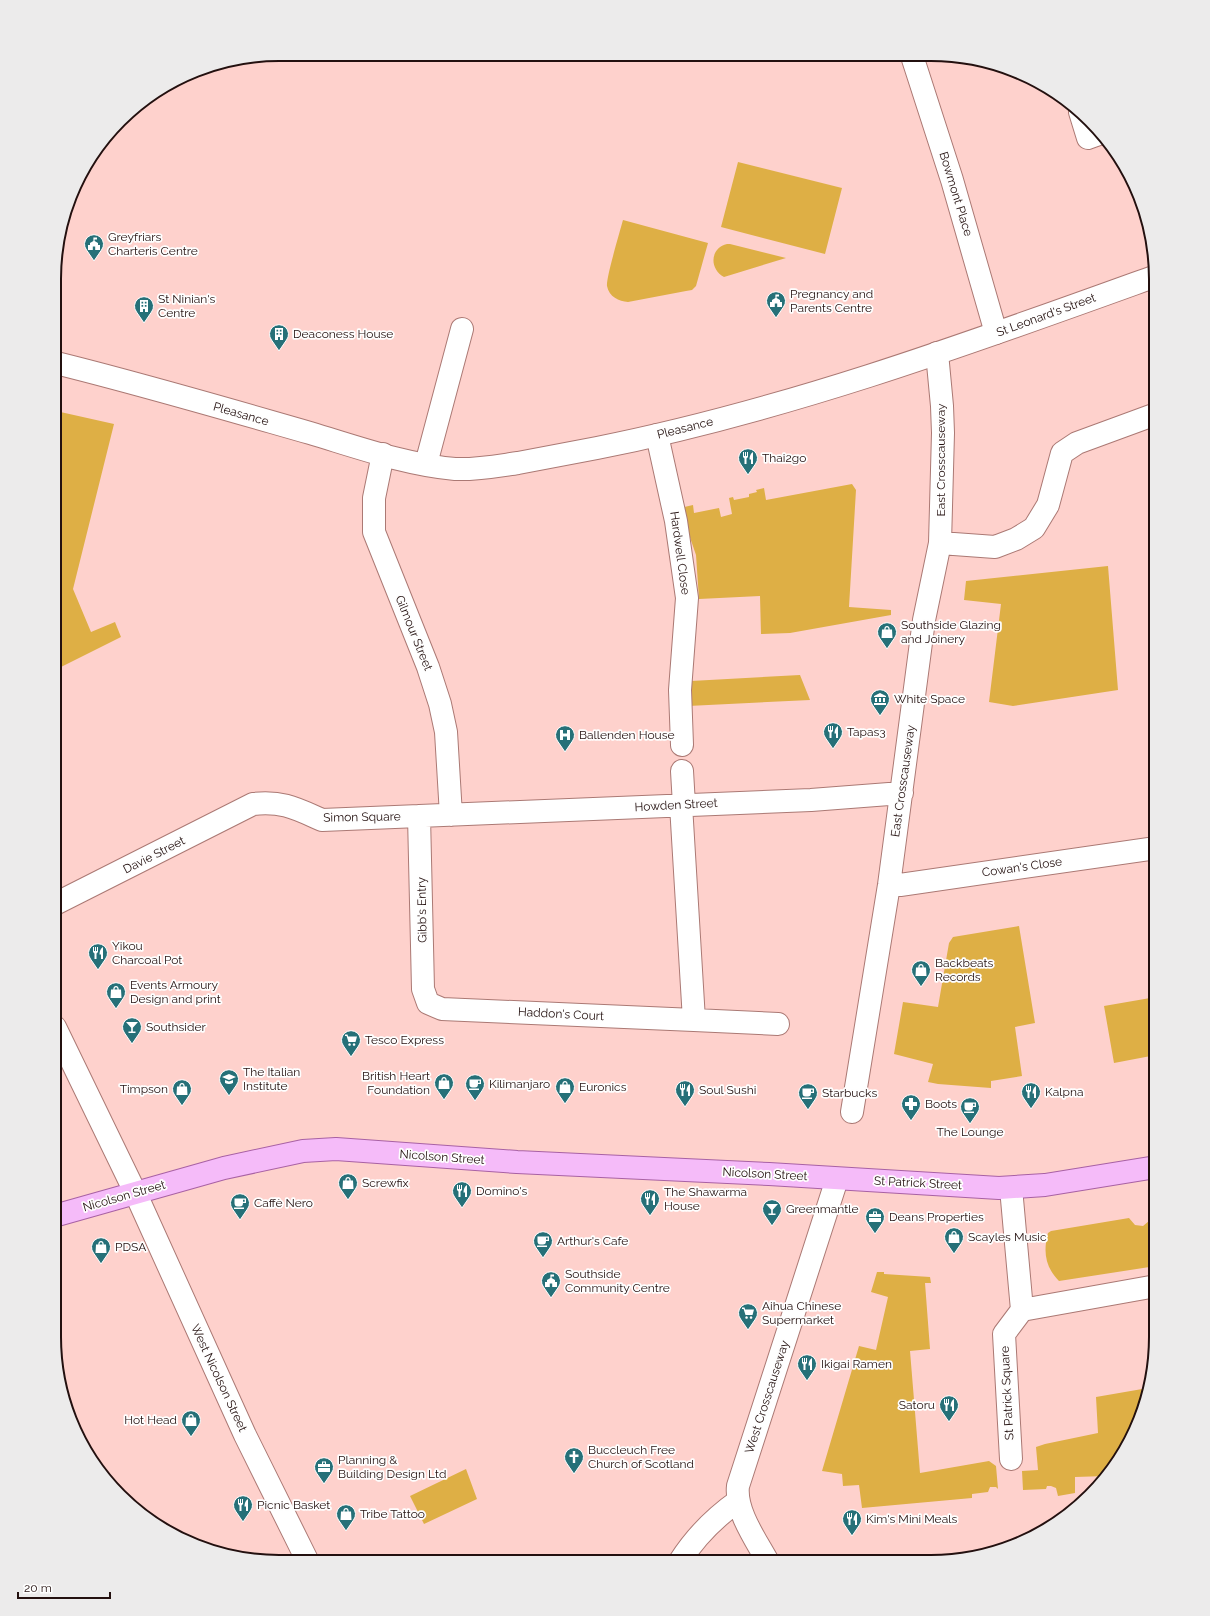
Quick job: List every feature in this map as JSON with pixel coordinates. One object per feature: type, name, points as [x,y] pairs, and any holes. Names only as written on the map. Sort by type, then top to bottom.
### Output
[{"type":"main road","name":"Nicolson Street","points":[[61,1214],[135,1192],[265,1159],[303,1151],[336,1149],[517,1162],[769,1174],[837,1179]]},
{"type":"main road","points":[[1005,1188],[1045,1185],[1149,1168]]},
{"type":"main road","name":"St Patrick Street","points":[[837,1179],[1005,1188]]},
{"type":"street","name":"Bowmont Place","points":[[914,61],[952,180],[996,333]]},
{"type":"street","points":[[1084,124],[1088,138],[1095,135]]},
{"type":"street","name":"St Leonard's Street","points":[[937,353],[1149,278]]},
{"type":"street","points":[[426,464],[462,329]]},
{"type":"street","name":"Pleasance","points":[[61,364],[383,454],[426,464],[459,469],[497,466],[657,436],[794,399],[937,353]]},
{"type":"street","name":"East Crosscauseway","points":[[852,1112],[889,885],[924,620],[940,543],[943,433],[937,353]]},
{"type":"street","points":[[940,543],[995,547],[1016,539],[1034,528],[1048,505],[1062,452],[1077,443],[1149,417]]},
{"type":"street","name":"Hardwell Close","points":[[657,436],[676,521],[687,598],[680,690],[682,745]]},
{"type":"street","name":"Gilmour Street","points":[[383,454],[374,498],[374,532],[428,667],[440,704],[446,732],[451,815]]},
{"type":"street","points":[[682,771],[694,1020]]},
{"type":"street","name":"Howden Street","points":[[451,815],[811,800],[902,793]]},
{"type":"street","name":"Simon Square","points":[[253,804],[270,802],[288,805],[322,820],[451,815]]},
{"type":"street","name":"Davie Street","points":[[61,901],[253,804]]},
{"type":"street","name":"Gibb's Entry","points":[[419,816],[423,989],[428,1003]]},
{"type":"street","name":"Cowan's Close","points":[[889,885],[900,885],[1149,849]]},
{"type":"street","name":"Haddon's Court","points":[[428,1003],[442,1009],[778,1024]]},
{"type":"street","name":"West Nicolson Street","points":[[61,1039],[135,1192],[242,1428],[306,1555]]},
{"type":"street","name":"West Crosscauseway","points":[[764,1555],[738,1500],[741,1476],[759,1426],[837,1179]]},
{"type":"street","points":[[1005,1188],[1022,1310],[1149,1287]]},
{"type":"street","name":"St Patrick Square","points":[[1011,1460],[1004,1334],[1022,1310]]},
{"type":"street","points":[[684,1555],[702,1531],[714,1518],[738,1500]]},
{"type":"shaded area","points":[[738,162],[842,188],[825,254],[721,227]]},
{"type":"shaded area","points":[[623,220],[708,243],[696,286],[692,290],[628,302],[621,301],[612,296],[608,290],[607,281]]},
{"type":"shaded area","points":[[727,244],[786,258],[724,277],[716,269],[714,259],[717,250],[721,246]]},
{"type":"shaded area","points":[[61,412],[114,424],[73,589],[91,632],[115,622],[121,637],[61,667]]},
{"type":"shaded area","points":[[852,484],[856,490],[849,607],[891,610],[891,615],[790,633],[761,634],[760,596],[699,599],[696,555],[680,508],[693,505],[694,513],[719,508],[721,517],[732,514],[729,498],[733,497],[734,500],[749,497],[749,494],[757,492],[756,490],[764,488],[766,500]]},
{"type":"shaded area","points":[[1108,566],[1118,690],[1013,706],[989,702],[1001,604],[964,600],[966,581]]},
{"type":"shaded area","points":[[800,675],[810,700],[688,706],[691,681]]},
{"type":"shaded area","points":[[1019,926],[1035,1023],[1015,1027],[1022,1076],[991,1081],[991,1088],[928,1082],[933,1064],[894,1054],[903,1002],[938,1007],[949,943],[953,937]]},
{"type":"shaded area","points":[[1149,998],[1149,1056],[1114,1063],[1104,1006]]},
{"type":"shaded area","points":[[1129,1218],[1135,1225],[1143,1226],[1149,1221],[1149,1267],[1059,1281],[1054,1276],[1048,1264],[1046,1258],[1046,1240],[1048,1233],[1051,1231]]},
{"type":"shaded area","points":[[877,1272],[884,1272],[884,1274],[930,1277],[931,1283],[925,1283],[930,1349],[910,1351],[920,1473],[989,1461],[996,1466],[998,1489],[996,1487],[990,1487],[988,1492],[972,1494],[972,1498],[862,1508],[859,1485],[843,1486],[842,1474],[822,1471],[859,1346],[876,1350],[888,1297],[871,1292]]},
{"type":"shaded area","points":[[1143,1389],[1127,1434],[1104,1470],[1099,1476],[1075,1477],[1075,1493],[1058,1496],[1056,1488],[1051,1486],[1047,1486],[1046,1489],[1023,1490],[1022,1471],[1038,1470],[1036,1447],[1098,1433],[1096,1397]]},
{"type":"shaded area","points":[[466,1469],[477,1499],[424,1524],[410,1496]]},
{"type":"place","name":"Greyfriars Charteris Centre","points":[[94,261]]},
{"type":"place","name":"Pregnancy and Parents Centre","points":[[776,318]]},
{"type":"place","name":"St Ninian's Centre","points":[[144,323]]},
{"type":"place","name":"Deaconess House","points":[[279,351]]},
{"type":"place","name":"Thai2go","points":[[748,475]]},
{"type":"place","name":"Southside Glazing and Joinery","points":[[887,649]]},
{"type":"place","name":"White Space","points":[[880,716]]},
{"type":"place","name":"Tapas3","points":[[833,749]]},
{"type":"place","name":"Ballenden House","points":[[565,752]]},
{"type":"place","name":"Yikou Charcoal Pot","points":[[98,970]]},
{"type":"place","name":"Backbeats Records","points":[[921,987]]},
{"type":"place","name":"Events Armoury Design and print","points":[[116,1009]]},
{"type":"place","name":"Southsider","points":[[132,1044]]},
{"type":"place","name":"Tesco Express","points":[[351,1057]]},
{"type":"place","name":"The Italian Institute","points":[[229,1096]]},
{"type":"place","name":"British Heart Foundation","points":[[444,1100]]},
{"type":"place","name":"Kilimanjaro","points":[[475,1101]]},
{"type":"place","name":"Euronics","points":[[565,1104]]},
{"type":"place","name":"Timpson","points":[[182,1106]]},
{"type":"place","name":"Soul Sushi","points":[[685,1107]]},
{"type":"place","name":"Kalpna","points":[[1031,1109]]},
{"type":"place","name":"Starbucks","points":[[808,1110]]},
{"type":"place","name":"Boots","points":[[911,1121]]},
{"type":"place","name":"The Lounge","points":[[970,1124]]},
{"type":"place","name":"Screwfix","points":[[348,1200]]},
{"type":"place","name":"Domino's","points":[[462,1208]]},
{"type":"place","name":"The Shawarma House","points":[[650,1216]]},
{"type":"place","name":"Caffè Nero","points":[[240,1220]]},
{"type":"place","name":"Greenmantle","points":[[772,1226]]},
{"type":"place","name":"Deans Properties","points":[[875,1234]]},
{"type":"place","name":"Scayles Music","points":[[954,1254]]},
{"type":"place","name":"Arthur's Cafe","points":[[543,1258]]},
{"type":"place","name":"PDSA","points":[[101,1264]]},
{"type":"place","name":"Southside Community Centre","points":[[551,1298]]},
{"type":"place","name":"Aihua Chinese Supermarket","points":[[748,1330]]},
{"type":"place","name":"Ikigai Ramen","points":[[807,1381]]},
{"type":"place","name":"Satoru","points":[[949,1422]]},
{"type":"place","name":"Hot Head","points":[[191,1437]]},
{"type":"place","name":"Buccleuch Free Church of Scotland","points":[[574,1474]]},
{"type":"place","name":"Planning & Building Design Ltd","points":[[324,1484]]},
{"type":"place","name":"Picnic Basket","points":[[243,1522]]},
{"type":"place","name":"Tribe Tattoo","points":[[346,1531]]},
{"type":"place","name":"Kim's Mini Meals","points":[[852,1536]]}]
